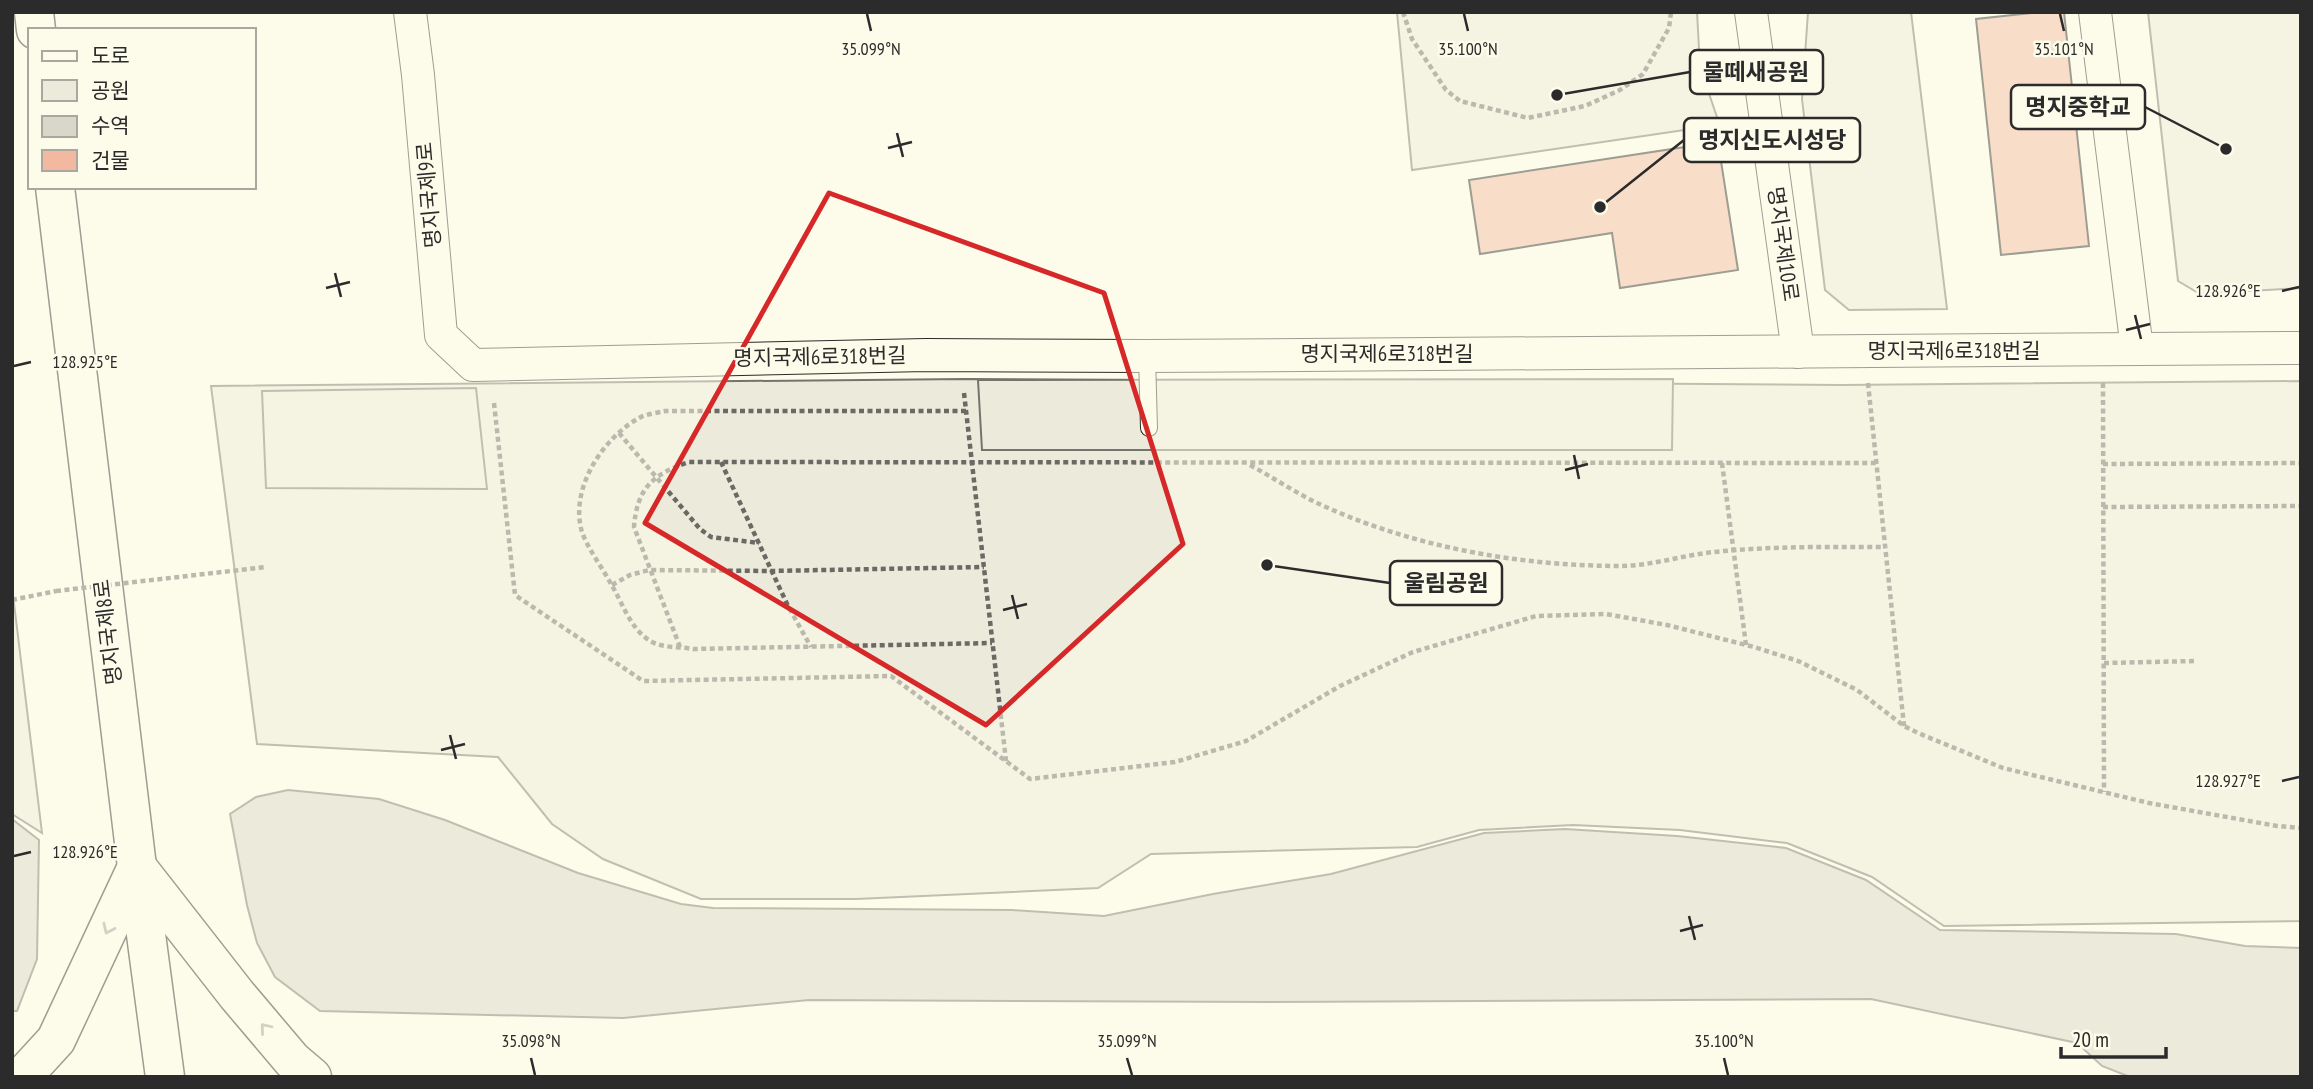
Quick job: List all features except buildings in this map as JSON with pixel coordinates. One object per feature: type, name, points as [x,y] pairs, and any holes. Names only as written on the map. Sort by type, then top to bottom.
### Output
[{"type":"main road","name":"명지국제8로","points":[[55,189],[165,1077]]},
{"type":"main road","points":[[22,1077],[56,1040],[137,867],[276,1042],[313,1077]]},
{"type":"street","name":"명지국제9로","points":[[410,12],[441,335],[473,365]]},
{"type":"street","name":"명지국제10로","points":[[1751,12],[1798,352]]},
{"type":"street","points":[[2095,12],[2137,349]]},
{"type":"street","name":"명지국제6로318번길","points":[[473,365],[926,355],[1147,356],[2301,348]]},
{"type":"lane","points":[[1147,356],[1149,428]]},
{"type":"path","points":[[1403,12],[1412,38],[1446,90],[1460,101],[1528,118],[1585,106],[1620,90],[1643,74],[1670,28],[1671,12]]},
{"type":"path","points":[[1868,382],[1904,726]]},
{"type":"path","points":[[2103,382],[2104,792]]},
{"type":"path","points":[[964,393],[1006,761]]},
{"type":"path","points":[[494,403],[515,595],[643,681],[891,676],[1030,779],[1175,762],[1247,741],[1340,686],[1413,652],[1535,616],[1606,614],[1667,625],[1798,661],[1857,690],[1904,726],[2003,768],[2149,803],[2301,828]]},
{"type":"path","points":[[966,411],[665,411],[640,417],[618,433],[589,471],[582,489],[582,531],[630,619],[646,638],[659,646],[692,649],[992,643]]},
{"type":"path","points":[[618,433],[700,529],[711,537],[759,543]]},
{"type":"path","points":[[721,462],[788,606],[811,647]]},
{"type":"path","points":[[680,647],[634,527],[635,509],[644,488],[668,469],[689,463],[1876,463]]},
{"type":"path","points":[[1722,463],[1746,645]]},
{"type":"path","points":[[2103,464],[2301,463]]},
{"type":"path","points":[[1250,464],[1314,502],[1402,537],[1487,554],[1560,564],[1623,566],[1775,546],[1884,547]]},
{"type":"path","points":[[2103,508],[2301,506]]},
{"type":"path","points":[[12,600],[56,591],[266,567]]},
{"type":"path","points":[[612,585],[630,575],[649,570],[772,571],[984,567]]},
{"type":"path","points":[[2104,663],[2195,662]]},
{"type":"highlighted area","points":[[829,193],[1104,293],[1183,544],[986,725],[645,523]]},
{"type":"green space","points":[[1397,12],[1697,12],[1700,67],[1719,123],[1412,170]]},
{"type":"green space","points":[[1808,12],[1911,12],[1947,309],[1849,310],[1825,290],[1802,99]]},
{"type":"green space","points":[[2148,12],[2301,12],[2301,288],[2200,294],[2178,281]]},
{"type":"green space","points":[[966,379],[1841,385],[2301,381],[2301,921],[1944,926],[1872,877],[1787,843],[1680,830],[1573,825],[1479,830],[1417,847],[1151,854],[1098,888],[856,899],[701,899],[603,859],[552,824],[498,757],[257,744],[211,386]]},
{"type":"green space","points":[[12,587],[42,833],[12,814]]},
{"type":"shaded area","points":[[1673,379],[1672,450],[982,450],[978,380]]},
{"type":"shaded area","points":[[476,388],[487,489],[266,488],[262,391]]},
{"type":"water","points":[[288,790],[379,799],[445,820],[578,873],[681,904],[713,908],[1012,910],[1104,916],[1331,874],[1484,833],[1565,829],[1677,836],[1786,848],[1866,880],[1940,930],[2176,934],[2245,946],[2301,948],[2301,1077],[2130,1077],[2102,1066],[2077,1043],[1871,999],[1273,1002],[809,1000],[623,1018],[320,1011],[275,977],[257,943],[230,814],[256,797]]},
{"type":"water","points":[[12,819],[39,840],[37,959],[17,1011],[12,1011]]},
{"type":"place","name":"물떼새공원","points":[[1557,95]]},
{"type":"place","name":"명지중학교","points":[[2226,149]]},
{"type":"place","name":"명지신도시성당","points":[[1600,207]]},
{"type":"place","name":"울림공원","points":[[1267,565]]}]
